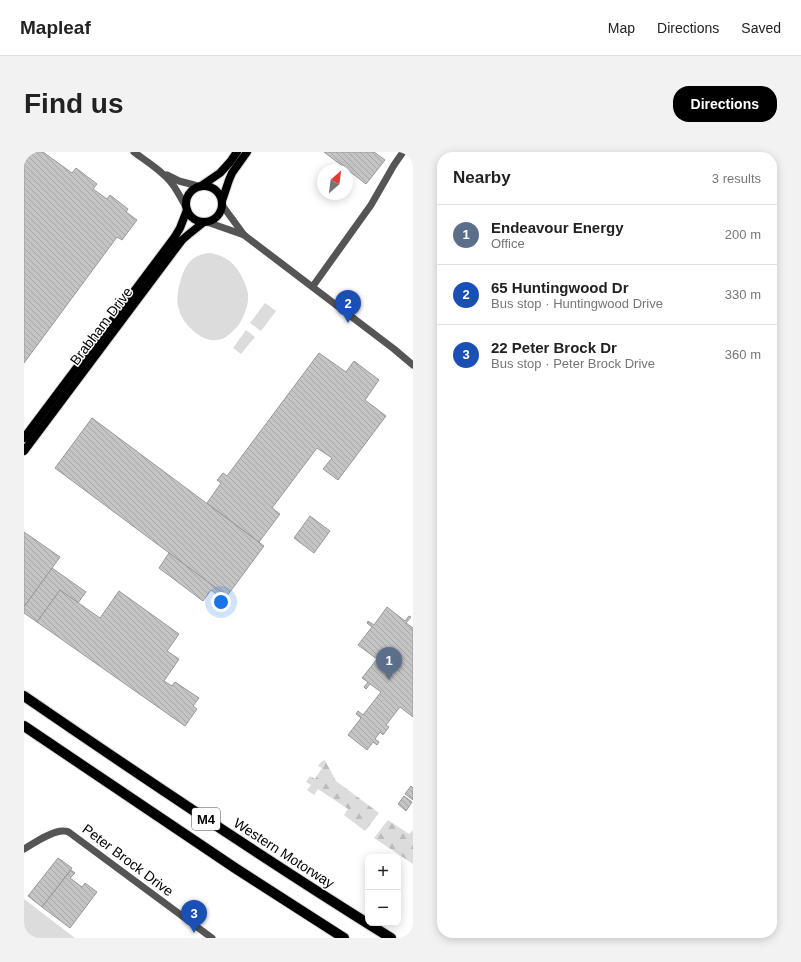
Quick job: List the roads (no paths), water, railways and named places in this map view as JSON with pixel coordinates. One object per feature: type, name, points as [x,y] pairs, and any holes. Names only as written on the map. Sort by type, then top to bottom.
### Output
[{"type":"highway","name":"Western Motorway","points":[[24,696],[204,818],[391,938]]},
{"type":"highway","name":"M4","points":[[24,726],[228,864],[344,938]]},
{"type":"main road","points":[[237,152],[220,173],[192,190],[188,195],[186,200],[186,209],[194,219],[206,222],[213,220],[218,216],[221,211],[228,180],[247,152]]},
{"type":"main road","points":[[199,186],[209,186],[214,189],[219,193],[222,203]]},
{"type":"main road","name":"Brabham Drive","points":[[24,438],[162,255],[178,232],[186,209]]},
{"type":"main road","name":"Brabham Drive","points":[[24,451],[182,240],[206,222]]},
{"type":"street","points":[[134,152],[160,171],[179,181],[199,186]]},
{"type":"street","points":[[312,286],[371,205],[403,152]]},
{"type":"street","points":[[160,171],[174,186],[186,209]]},
{"type":"street","points":[[222,203],[244,235]]},
{"type":"street","points":[[206,222],[244,235],[413,364]]},
{"type":"street","name":"Peter Brock Drive","points":[[24,849],[59,831],[70,833],[212,938]]},
{"type":"place","name":"65 Huntingwood Dr","points":[[348,323]]},
{"type":"place","name":"Endeavour Energy","points":[[389,680]]},
{"type":"place","name":"22 Peter Brock Dr","points":[[194,933]]}]
